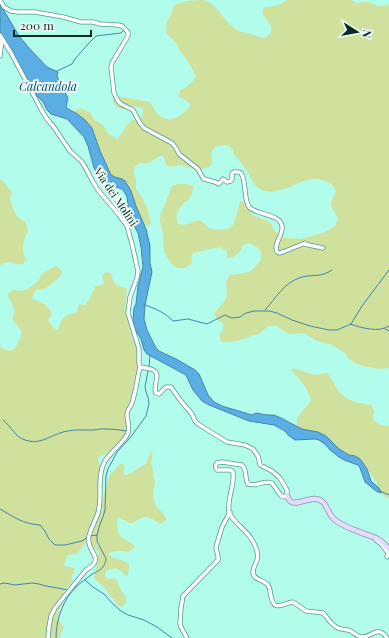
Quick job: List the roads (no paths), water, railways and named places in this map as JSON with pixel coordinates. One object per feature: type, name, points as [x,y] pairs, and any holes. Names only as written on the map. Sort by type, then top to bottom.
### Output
[{"type":"main road","points":[[287,495],[290,501],[294,502],[315,498],[321,500],[330,515],[338,523],[370,536],[381,542],[389,549]]},
{"type":"street","points":[[0,0],[4,7],[11,12],[35,12],[82,22],[118,25],[126,29],[128,36],[111,67],[114,93],[118,101],[133,110],[144,128],[172,143],[179,154],[198,168],[202,178],[219,184],[222,179],[227,182],[231,181],[232,173],[241,173],[246,199],[249,206],[253,210],[276,218],[281,223],[282,228],[276,248],[277,252],[283,252],[304,243],[323,248]]},
{"type":"street","points":[[0,56],[1,37]]},
{"type":"street","name":"Via dei Molini","points":[[1,37],[44,114],[70,151],[84,165],[98,190],[127,226],[138,271],[128,304],[128,313],[139,349],[139,363],[141,367],[132,403],[127,413],[128,433],[105,461],[102,470],[98,514],[93,522],[89,540],[91,548],[95,554],[93,566],[86,570],[56,608],[51,616],[48,638]]},
{"type":"street","points":[[141,367],[155,371],[157,377],[154,389],[156,393],[159,394],[166,387],[172,387],[198,424],[227,442],[245,445],[253,449],[258,456],[260,465],[272,471],[280,478],[287,490],[287,495],[284,497],[281,496],[270,482],[255,485],[248,484],[246,481],[245,469],[242,465],[219,462],[216,465],[217,470],[231,470],[234,474],[229,502],[230,515],[245,530],[252,540],[257,555],[257,560],[253,570],[254,576],[270,588],[271,599],[276,605],[281,606],[286,603],[293,602],[306,611],[323,613],[334,626],[353,632],[360,637],[365,637],[378,632],[385,634],[387,638]]},
{"type":"street","points":[[187,638],[180,627],[180,613],[183,596],[218,560],[216,547],[222,527],[230,512]]},
{"type":"street","points":[[370,536],[381,544],[389,554],[387,557]]},
{"type":"water","name":"Calcandola","points":[[0,4],[19,36],[29,48],[47,67],[58,72],[57,76],[68,98],[66,107],[85,120],[92,128],[100,151],[111,175],[125,181],[131,191],[146,229],[150,246],[150,263],[152,272],[145,305],[144,319],[147,330],[156,348],[195,370],[199,374],[208,395],[214,402],[252,415],[256,413],[274,415],[302,429],[318,432],[326,436],[339,449],[360,459],[367,469],[371,481],[379,488],[381,493],[365,482],[358,465],[339,457],[319,440],[295,440],[285,431],[274,425],[249,421],[209,405],[202,401],[193,390],[186,375],[147,354],[135,329],[133,320],[138,286],[143,267],[138,233],[129,216],[127,197],[122,189],[110,185],[98,175],[94,168],[84,137],[67,119],[51,114],[37,96],[0,32]]},
{"type":"waterway","points":[[57,71],[72,64],[96,36],[121,33],[124,30]]},
{"type":"waterway","points":[[265,310],[285,286],[296,279],[307,276],[321,275],[332,270]]},
{"type":"waterway","points":[[144,305],[160,311],[173,321],[188,319],[207,324],[225,315],[232,318],[240,317],[246,313],[254,311],[269,311],[310,326],[337,330],[351,324],[362,306],[389,270]]},
{"type":"waterway","points":[[350,324],[375,329],[389,326]]},
{"type":"waterway","points":[[385,329],[389,331]]},
{"type":"waterway","points":[[149,367],[150,355]]},
{"type":"waterway","points":[[56,638],[57,624],[61,610],[67,598],[71,592],[91,575],[101,569],[105,564],[106,558],[97,541],[97,535],[105,510],[106,476],[117,452],[130,438],[146,416],[149,404],[145,387],[148,371]]},
{"type":"waterway","points":[[3,420],[22,439],[35,442],[72,430],[114,429],[127,431]]},
{"type":"waterway","points":[[380,491],[389,495]]},
{"type":"waterway","points":[[0,509],[24,522],[40,525],[55,545],[65,545],[82,541],[88,537]]},
{"type":"waterway","points":[[90,536],[97,535]]},
{"type":"waterway","points":[[85,580],[104,594],[121,611],[144,620],[172,638]]},
{"type":"waterway","points":[[0,584],[5,583],[15,585],[32,583],[68,590]]}]
